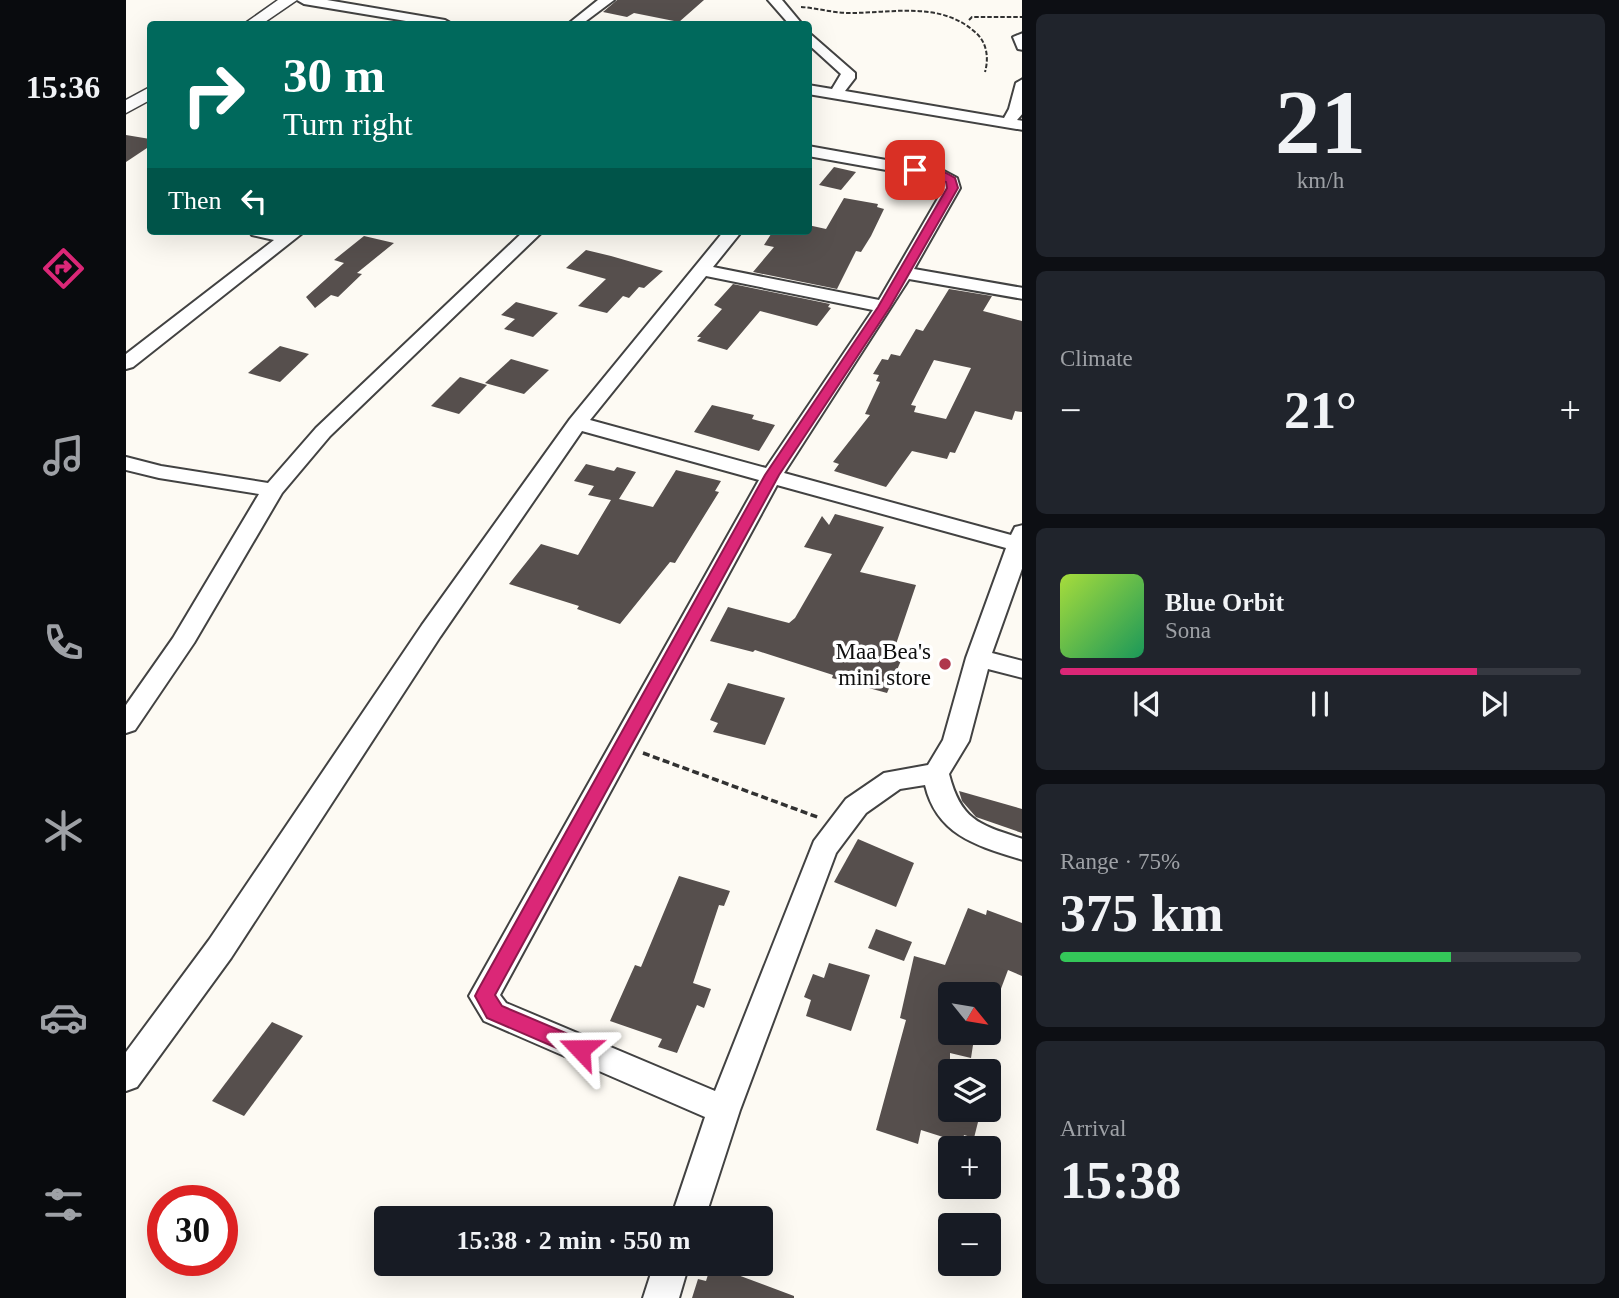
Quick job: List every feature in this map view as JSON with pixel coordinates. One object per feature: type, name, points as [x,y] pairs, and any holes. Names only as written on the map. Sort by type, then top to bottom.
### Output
[{"type":"street","points":[[257,21],[289,0]]},
{"type":"street","points":[[304,0],[405,21]]},
{"type":"street","points":[[578,21],[607,0]]},
{"type":"street","points":[[777,3],[793,21]]},
{"type":"street","points":[[812,40],[848,73],[848,78],[835,94]]},
{"type":"street","points":[[812,90],[1015,124],[1022,83]]},
{"type":"street","points":[[126,108],[147,94]]},
{"type":"street","points":[[724,1110],[495,1012],[485,996],[772,475],[884,307],[952,188],[951,181],[942,175],[812,152]]},
{"type":"street","points":[[126,363],[290,235]]},
{"type":"street","points":[[126,723],[182,643],[273,490],[323,432],[530,235]]},
{"type":"street","points":[[126,1077],[220,949],[431,631],[577,424],[730,235]]},
{"type":"street","points":[[701,270],[884,307]]},
{"type":"street","points":[[905,273],[1022,294]]},
{"type":"street","points":[[577,424],[1020,538],[978,658],[956,741],[936,774],[940,800],[953,821],[1022,850]]},
{"type":"street","points":[[126,463],[159,472],[273,490]]},
{"type":"street","points":[[978,658],[1022,670]]},
{"type":"street","points":[[692,1206],[724,1110],[824,849],[856,806],[893,780],[936,774]]},
{"type":"street","points":[[660,1298],[668,1276]]},
{"type":"path","points":[[777,3],[852,13],[912,5]]},
{"type":"path","points":[[969,20],[972,17],[1022,16]]},
{"type":"path","points":[[964,17],[969,20],[986,50],[988,64],[985,72]]},
{"type":"path","points":[[623,746],[842,824]]},
{"type":"building","points":[[617,0],[704,0],[680,21],[634,13],[627,17],[603,12]]},
{"type":"building","points":[[126,135],[147,138],[147,148],[126,162]]},
{"type":"building","points":[[834,167],[856,172],[841,190],[819,185]]},
{"type":"building","points":[[844,198],[878,204],[877,207],[884,209],[861,252],[856,251],[837,289],[753,272],[774,247],[764,245],[770,235],[812,235],[812,226],[826,229]]},
{"type":"building","points":[[364,236],[394,243],[357,273],[362,274],[338,297],[331,295],[315,308],[306,297],[344,263],[334,260]]},
{"type":"building","points":[[586,250],[663,271],[644,288],[639,287],[629,298],[623,296],[607,313],[578,306],[606,279],[566,268]]},
{"type":"building","points":[[733,284],[830,304],[828,307],[831,308],[817,326],[760,311],[727,350],[697,341],[701,337],[697,337],[722,309],[714,305]]},
{"type":"building","points":[[949,289],[992,296],[983,311],[1022,321],[1022,412],[1015,411],[1012,420],[975,411],[955,453],[950,452],[947,459],[912,451],[886,487],[834,471],[839,464],[833,462],[870,415],[865,414],[880,382],[876,381],[879,375],[873,374],[882,359],[888,360],[891,354],[900,356],[916,329],[923,331]],"holes":[[[934,360],[971,368],[946,419],[914,412],[916,406],[911,405]]]},
{"type":"building","points":[[516,302],[558,313],[533,337],[504,329],[515,319],[501,315]]},
{"type":"building","points":[[280,346],[309,354],[280,382],[248,373]]},
{"type":"building","points":[[511,359],[549,370],[524,394],[485,383]]},
{"type":"building","points":[[460,377],[487,385],[459,414],[431,406]]},
{"type":"building","points":[[712,405],[754,415],[752,419],[775,425],[759,451],[694,432]]},
{"type":"building","points":[[586,464],[614,471],[617,467],[636,472],[619,499],[653,507],[676,470],[721,481],[715,491],[719,492],[675,563],[670,562],[620,624],[577,609],[579,606],[509,584],[541,544],[578,555],[611,500],[588,495],[594,486],[574,481]]},
{"type":"building","points":[[835,514],[884,527],[860,572],[916,585],[893,653],[903,656],[887,693],[832,678],[833,675],[755,650],[753,652],[710,641],[728,607],[789,623],[795,618],[832,554],[804,547],[822,516],[829,525]]},
{"type":"building","points":[[728,683],[785,698],[765,745],[713,732],[718,723],[710,720]]},
{"type":"building","points":[[959,791],[1022,809],[1022,833],[976,817],[962,801]]},
{"type":"building","points":[[858,839],[914,863],[896,907],[834,882]]},
{"type":"building","points":[[679,876],[730,891],[724,906],[719,905],[693,983],[711,989],[704,1008],[697,1005],[677,1053],[658,1047],[662,1039],[610,1021],[635,965],[641,967]]},
{"type":"building","points":[[968,908],[986,915],[987,910],[1022,923],[1022,976],[1008,970],[1001,989],[1001,982],[938,982],[938,1045],[973,1045],[971,1058],[950,1053],[950,1059],[938,1059],[938,1122],[978,1122],[974,1136],[940,1136],[921,1130],[918,1144],[876,1130],[906,1020],[900,1018],[914,956],[945,965]]},
{"type":"building","points":[[876,929],[912,942],[904,961],[868,948]]},
{"type":"building","points":[[829,963],[870,975],[851,1031],[806,1016],[811,1000],[804,997],[813,974],[824,978]]},
{"type":"building","points":[[272,1022],[303,1036],[244,1116],[212,1101]]},
{"type":"building","points":[[708,1276],[740,1276],[794,1298],[692,1298],[698,1279],[706,1281]]},
{"type":"place","name":"Maa Bea's mini store","points":[[945,664]]},
{"type":"route","points":[[580,1049],[495,1012],[485,996],[772,475],[884,307],[952,188],[951,181],[942,175],[915,170]]}]
